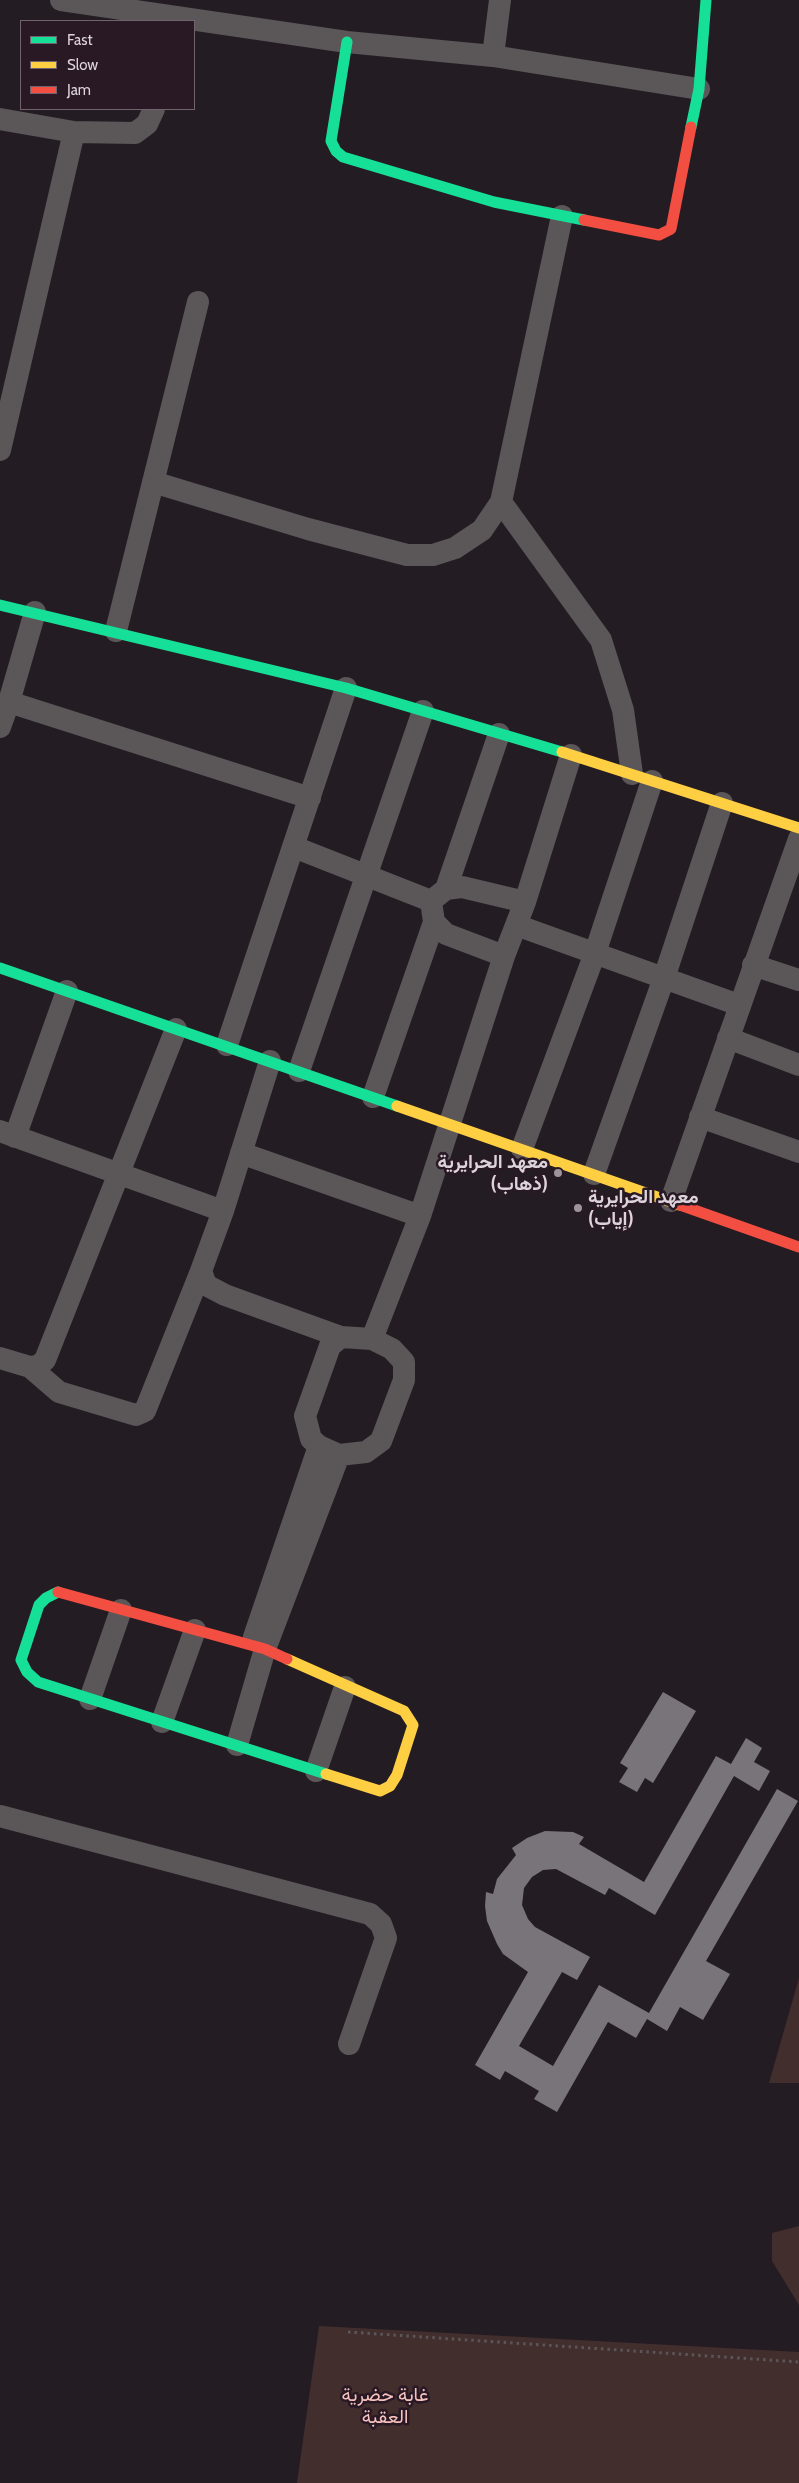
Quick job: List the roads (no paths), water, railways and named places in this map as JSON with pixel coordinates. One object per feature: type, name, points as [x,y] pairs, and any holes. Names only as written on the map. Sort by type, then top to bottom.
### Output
[{"type":"street","points":[[61,0],[191,20]]},
{"type":"street","points":[[493,56],[500,0]]},
{"type":"street","points":[[347,42],[332,141],[336,151],[343,157],[494,202],[659,235],[671,230],[699,89],[706,0]]},
{"type":"street","points":[[195,21],[347,42],[493,56],[699,89]]},
{"type":"street","points":[[0,119],[74,132],[135,133],[147,124],[154,110]]},
{"type":"street","points":[[0,450],[74,132]]},
{"type":"street","points":[[152,482],[308,529],[407,555],[433,555],[455,548],[482,530],[502,502],[562,216]]},
{"type":"street","points":[[116,631],[198,302]]},
{"type":"street","points":[[502,502],[601,640],[642,778],[595,953],[522,1149]]},
{"type":"street","points":[[0,605],[116,631],[346,688],[570,755],[799,828]]},
{"type":"street","points":[[0,727],[35,612]]},
{"type":"street","points":[[226,1045],[346,688]]},
{"type":"street","points":[[9,702],[310,798]]},
{"type":"street","points":[[299,1071],[423,711]]},
{"type":"street","points":[[373,1096],[437,904],[499,734]]},
{"type":"street","points":[[372,1339],[420,1216],[504,956],[524,902],[570,755]]},
{"type":"street","points":[[594,1174],[664,978],[722,803]]},
{"type":"street","points":[[671,1201],[799,839]]},
{"type":"street","points":[[294,847],[366,874],[437,904]]},
{"type":"street","points":[[437,904],[462,887],[524,902]]},
{"type":"street","points":[[437,904],[446,934],[504,956]]},
{"type":"street","points":[[516,924],[739,1005]]},
{"type":"street","points":[[753,965],[799,980]]},
{"type":"street","points":[[0,968],[373,1096],[799,1247]]},
{"type":"street","points":[[67,991],[8,1134],[223,1212]]},
{"type":"street","points":[[0,1358],[30,1367],[38,1366],[45,1360],[176,1029]]},
{"type":"street","points":[[728,1038],[799,1065]]},
{"type":"street","points":[[30,1367],[59,1392],[136,1415],[145,1411],[223,1212],[270,1061]]},
{"type":"street","points":[[700,1118],[799,1152]]},
{"type":"street","points":[[241,1153],[420,1216]]},
{"type":"street","points":[[201,1271],[206,1285],[225,1295],[342,1337],[372,1339],[392,1349],[404,1362],[404,1380],[381,1441],[366,1452],[329,1450],[311,1438],[305,1416],[330,1346],[342,1337]]},
{"type":"street","points":[[237,1746],[258,1647],[329,1450]]},
{"type":"street","points":[[58,1592],[195,1630],[258,1647],[404,1711],[410,1717],[413,1725],[397,1776],[390,1786],[380,1791],[38,1682],[27,1672],[21,1660],[39,1605],[46,1598],[58,1592]]},
{"type":"street","points":[[90,1698],[121,1610]]},
{"type":"street","points":[[162,1722],[195,1630]]},
{"type":"street","points":[[316,1771],[345,1686]]},
{"type":"street","points":[[0,1816],[370,1914],[381,1924],[386,1938],[349,2044]]},
{"type":"place","name":"معهد الحرايرية (ذهاب)","points":[[558,1173]]},
{"type":"place","name":"معهد الحرايرية (إياب)","points":[[578,1208]]},
{"type":"park label","name":"غابة حضرية العقبة","points":[[385,2406]]}]
